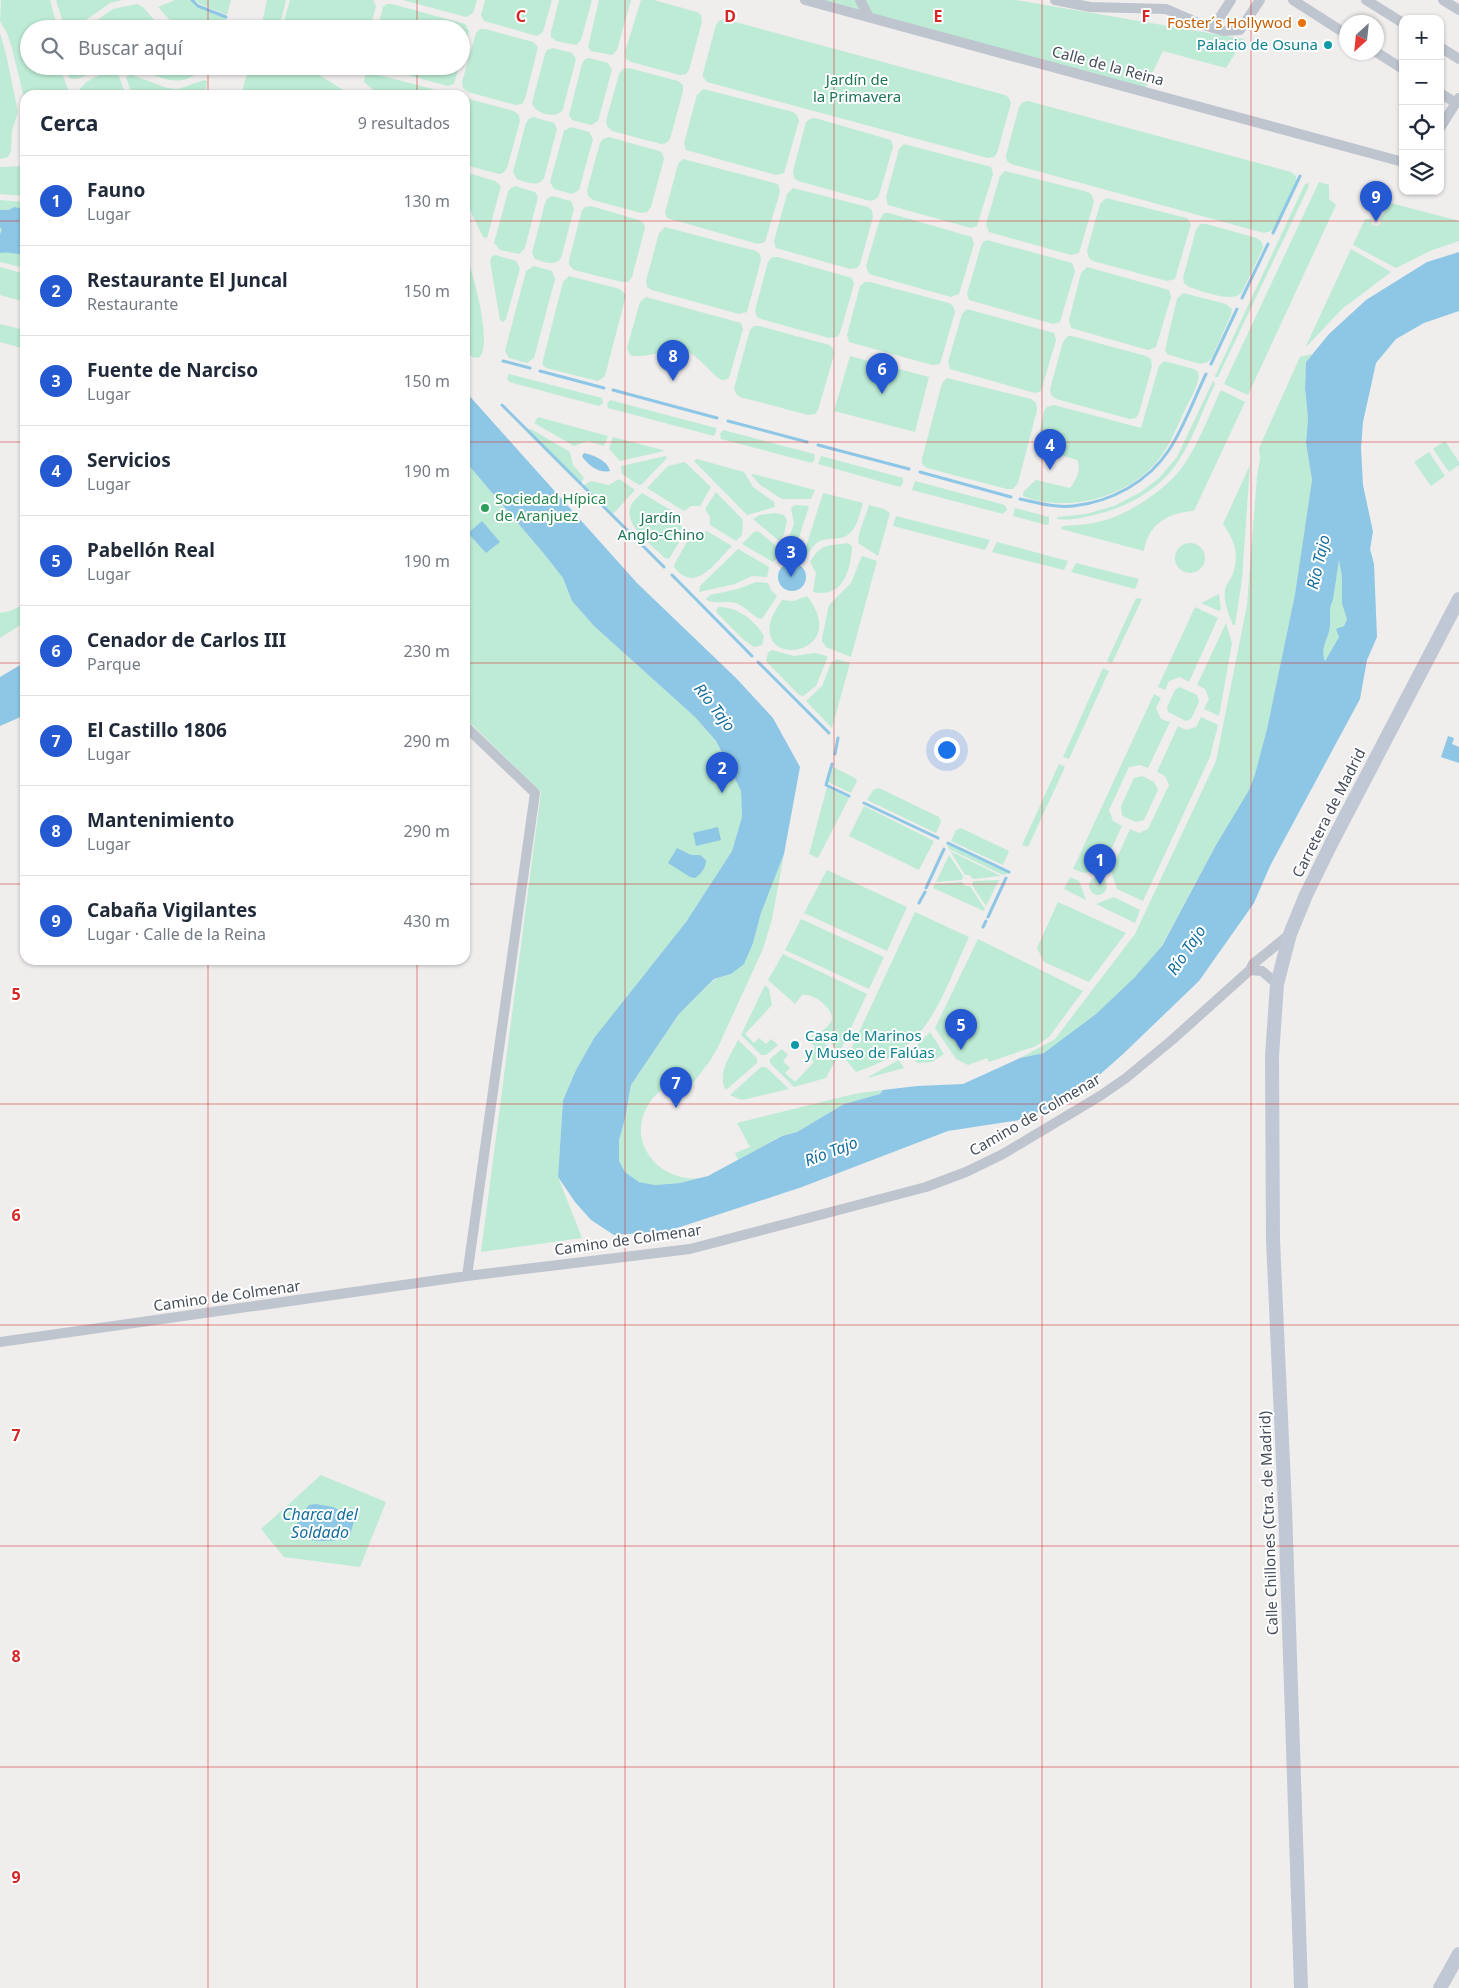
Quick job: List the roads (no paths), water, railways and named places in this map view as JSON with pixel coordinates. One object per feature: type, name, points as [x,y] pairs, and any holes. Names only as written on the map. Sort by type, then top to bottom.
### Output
[{"type":"main road","name":"Carretera de Madrid","points":[[1272,1056],[1277,984],[1290,934],[1306,895],[1331,844],[1459,599]]},
{"type":"main road","name":"Calle Chillones (Ctra. de Madrid)","points":[[1272,1056],[1273,1240],[1286,1536],[1301,1988]]},
{"type":"main road","points":[[1440,1988],[1459,1954]]},
{"type":"street","name":"Calle de la Reina","points":[[805,0],[830,2],[869,17],[1399,161]]},
{"type":"street","points":[[860,0],[869,17]]},
{"type":"street","points":[[1055,0],[1090,8],[1166,9],[1224,31],[1240,30],[1260,0]]},
{"type":"street","points":[[1213,28],[1231,0]]},
{"type":"street","points":[[1293,0],[1339,30]]},
{"type":"street","points":[[1366,0],[1399,21]]},
{"type":"street","points":[[1443,0],[1459,10]]},
{"type":"street","points":[[1444,50],[1459,59]]},
{"type":"street","points":[[1384,57],[1399,66]]},
{"type":"street","points":[[1444,95],[1458,100],[1444,122]]},
{"type":"street","points":[[468,1276],[535,793],[470,731]]},
{"type":"street","name":"Camino de Colmenar","points":[[0,1342],[468,1276],[690,1249],[926,1187],[966,1172],[1003,1154],[1126,1078],[1172,1040],[1250,970],[1253,964],[1290,934]]},
{"type":"street","points":[[1250,970],[1262,971],[1277,984]]},
{"type":"water","points":[[14,207],[19,208],[20,254],[0,253],[0,234],[2,230],[0,227],[0,210],[9,210]]},
{"type":"water","name":"Río Tajo","points":[[1459,252],[1459,311],[1424,323],[1396,339],[1376,363],[1363,422],[1361,448],[1363,485],[1373,532],[1370,549],[1374,564],[1377,637],[1367,660],[1360,699],[1270,866],[1254,903],[1199,981],[1122,1055],[1072,1099],[1019,1120],[948,1131],[802,1187],[668,1231],[614,1235],[591,1220],[575,1202],[558,1177],[563,1100],[576,1070],[594,1038],[686,922],[732,851],[742,817],[741,791],[716,741],[695,717],[594,626],[572,601],[563,578],[470,467],[470,397],[637,583],[737,679],[773,718],[800,767],[784,854],[744,964],[731,974],[714,979],[679,1014],[631,1085],[619,1140],[619,1161],[625,1172],[639,1182],[655,1185],[680,1183],[708,1176],[782,1136],[797,1132],[844,1104],[880,1094],[883,1090],[963,1084],[1020,1058],[1044,1053],[1096,1014],[1135,977],[1162,946],[1216,845],[1249,790],[1267,729],[1295,594],[1312,480],[1306,443],[1308,418],[1305,388],[1306,362],[1329,334],[1366,300],[1427,262]],"holes":[[[1339,560],[1342,577],[1342,604],[1347,619],[1344,626],[1336,629],[1339,637],[1325,661],[1323,652],[1330,627],[1330,610]]]},
{"type":"water","points":[[584,453],[604,461],[610,471],[598,470],[590,465],[582,456]]},
{"type":"water","points":[[482,521],[500,542],[486,553],[470,535],[470,531]]},
{"type":"water","points":[[792,563],[802,567],[806,577],[802,587],[792,591],[782,587],[778,577],[782,567]]},
{"type":"water","points":[[20,665],[20,717],[0,726],[0,677]]},
{"type":"water","points":[[1448,736],[1454,738],[1452,744],[1459,747],[1459,763],[1441,757]]},
{"type":"water","points":[[718,827],[721,840],[696,846],[693,833]]},
{"type":"water","points":[[677,848],[691,855],[700,855],[706,860],[703,870],[695,878],[690,877],[668,863]]},
{"type":"water","name":"Charca del Soldado","points":[[316,1504],[333,1507],[355,1518],[349,1538],[322,1541],[296,1537],[296,1528],[300,1516],[309,1505]]},
{"type":"waterway","points":[[192,0],[198,6],[226,17]]},
{"type":"waterway","points":[[1273,233],[1300,176]]},
{"type":"waterway","points":[[1242,298],[1268,244]]},
{"type":"waterway","points":[[1211,364],[1237,309]]},
{"type":"waterway","points":[[503,361],[530,368]]},
{"type":"waterway","points":[[540,371],[604,388]]},
{"type":"waterway","points":[[1020,499],[1053,506],[1087,504],[1115,495],[1139,481],[1150,472],[1169,450],[1206,374]]},
{"type":"waterway","points":[[613,390],[717,418]]},
{"type":"waterway","points":[[502,405],[581,484]]},
{"type":"waterway","points":[[728,421],[807,442]]},
{"type":"waterway","points":[[818,445],[909,469]]},
{"type":"waterway","points":[[920,472],[1011,497]]},
{"type":"waterway","points":[[583,486],[664,567]]},
{"type":"waterway","points":[[672,575],[752,656]]},
{"type":"waterway","points":[[758,662],[829,733]]},
{"type":"waterway","points":[[835,754],[838,738]]},
{"type":"waterway","points":[[832,764],[826,785],[849,796]]},
{"type":"waterway","points":[[864,803],[938,838]]},
{"type":"waterway","points":[[948,843],[1009,872]]},
{"type":"waterway","points":[[926,888],[944,849]]},
{"type":"waterway","points":[[988,917],[1006,878]]},
{"type":"waterway","points":[[919,903],[925,892]]},
{"type":"waterway","points":[[983,927],[986,921]]},
{"type":"place","name":"Foster´s Hollywod","points":[[1302,23]]},
{"type":"place","name":"Palacio de Osuna","points":[[1328,45]]},
{"type":"place","name":"Cabaña Vigilantes","points":[[1376,222]]},
{"type":"place","name":"Mantenimiento","points":[[673,381]]},
{"type":"place","name":"Cenador de Carlos III","points":[[882,394]]},
{"type":"place","name":"Servicios","points":[[1050,470]]},
{"type":"place","name":"Sociedad Hípica de Aranjuez","points":[[485,508]]},
{"type":"place","name":"Fuente de Narciso","points":[[791,577]]},
{"type":"place","name":"Restaurante El Juncal","points":[[722,793]]},
{"type":"place","name":"Fauno","points":[[1100,885]]},
{"type":"place","name":"Casa de Marinos y Museo de Falúas","points":[[795,1045]]},
{"type":"place","name":"Pabellón Real","points":[[961,1050]]},
{"type":"place","name":"El Castillo 1806","points":[[676,1108]]},
{"type":"park label","name":"Jardín de la Primavera","points":[[857,88]]},
{"type":"park label","name":"Jardín Anglo-Chino","points":[[661,526]]}]
